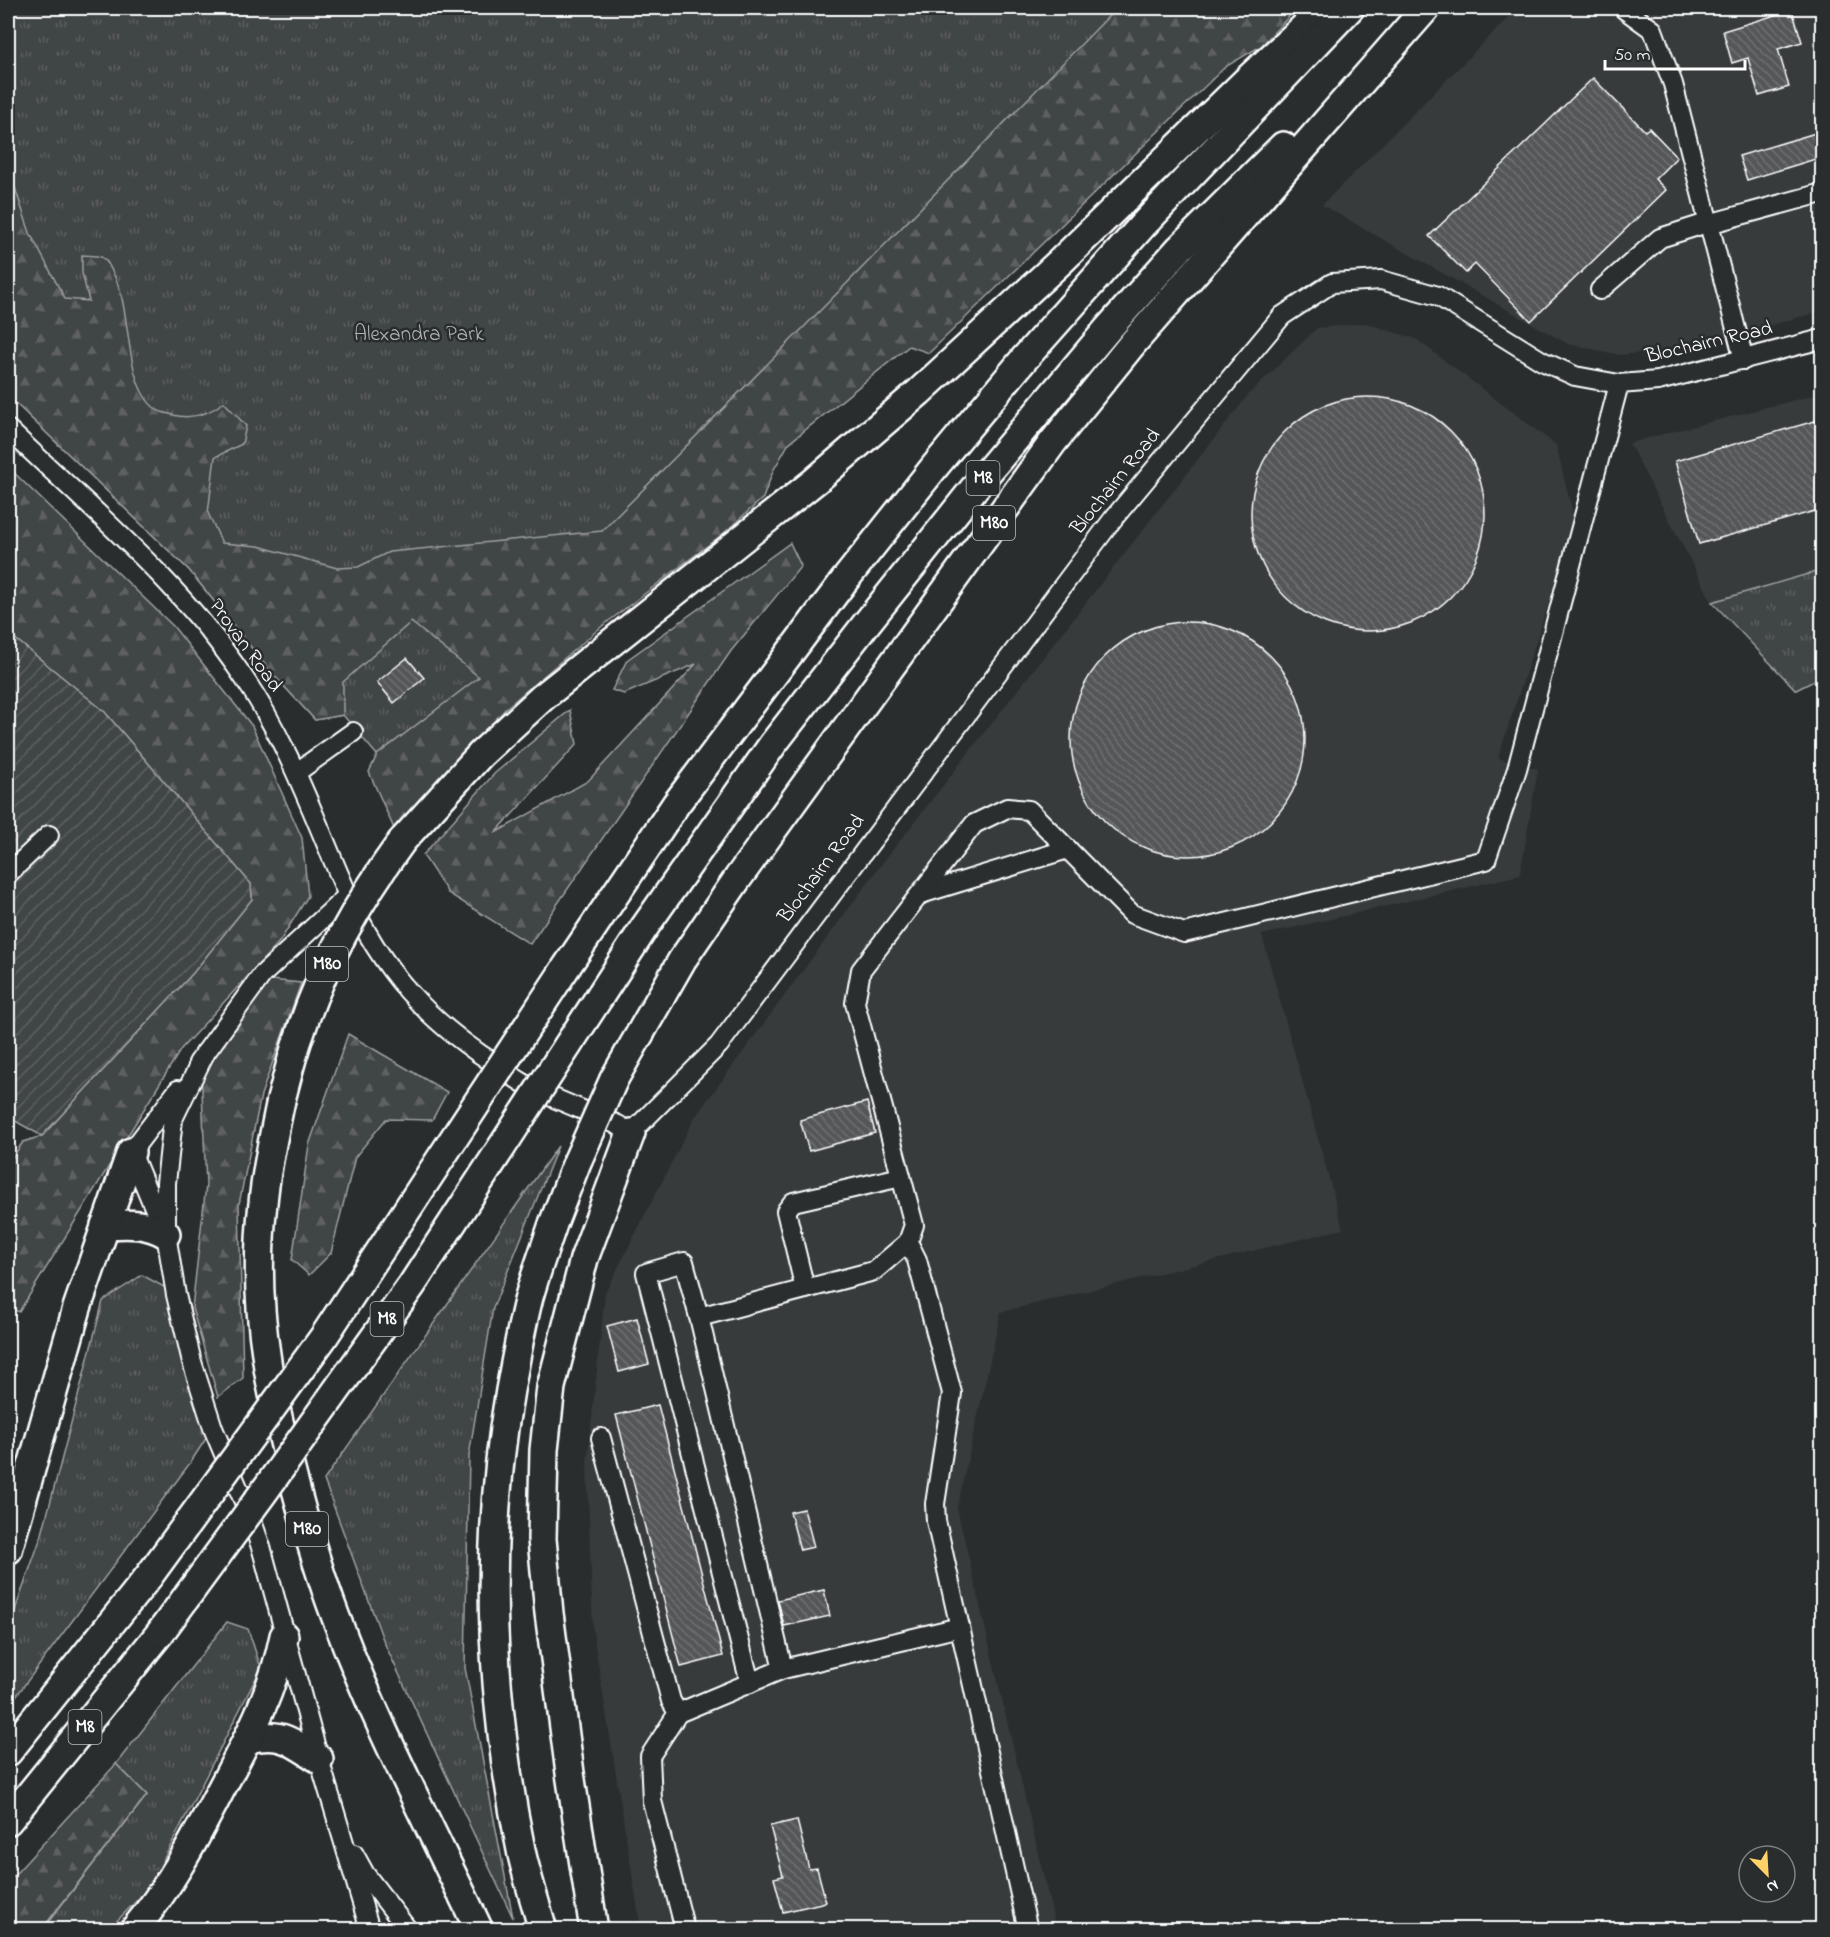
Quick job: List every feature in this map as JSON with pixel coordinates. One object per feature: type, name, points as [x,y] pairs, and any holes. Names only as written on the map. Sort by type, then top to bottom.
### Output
[{"type":"highway","name":"M80","points":[[479,1929],[379,1719],[340,1629],[313,1553],[267,1362],[261,1304],[262,1204],[281,1100],[299,1035],[329,960],[364,896],[402,841],[481,754],[543,697],[815,482],[919,392],[1062,260],[1223,103],[1325,8]]},
{"type":"highway","name":"M8","points":[[8,1752],[149,1576],[323,1338],[563,972],[683,795],[844,581],[936,465],[1142,226],[1350,8]]},
{"type":"highway","name":"M80","points":[[543,1929],[523,1856],[509,1781],[498,1702],[493,1635],[496,1494],[506,1412],[529,1298],[553,1224],[577,1162],[614,1079],[682,960],[738,878],[1053,442],[1148,326],[1424,8]]},
{"type":"highway","name":"M8","points":[[8,1821],[160,1632],[277,1475],[412,1285],[651,918],[773,744],[866,624],[1042,405],[1180,248],[1424,8]]},
{"type":"highway","points":[[594,1929],[549,1613],[542,1539],[544,1450],[551,1387],[584,1260],[631,1133]]},
{"type":"highway","points":[[8,1550],[77,1308],[131,1152]]},
{"type":"highway","points":[[105,1225],[144,1225],[155,1227],[166,1234]]},
{"type":"highway","points":[[134,1929],[162,1892],[194,1842],[248,1739],[277,1669],[284,1636]]},
{"type":"highway","points":[[248,1739],[261,1736],[287,1738],[319,1759]]},
{"type":"street","points":[[1624,9],[1653,30],[1673,84],[1744,360]]},
{"type":"street","points":[[1600,290],[1660,238],[1822,192]]},
{"type":"street","name":"Blochairn Road","points":[[631,1133],[719,1045],[1113,519],[1282,316],[1332,283],[1381,280],[1438,296],[1542,361],[1575,376],[1619,384],[1658,381],[1822,339]]},
{"type":"street","points":[[699,1317],[874,1271],[908,1242],[914,1225],[855,1003],[861,970],[974,824],[1007,808],[1029,810],[1132,914],[1184,933],[1486,860],[1517,768],[1619,384]]},
{"type":"street","name":"Provan Road","points":[[8,429],[172,586],[216,639],[245,679],[297,772],[348,895],[372,941],[396,977],[421,1007],[476,1053],[529,1086],[618,1125],[631,1133]]},
{"type":"street","points":[[297,772],[353,732]]},
{"type":"street","points":[[8,874],[49,835]]},
{"type":"street","points":[[921,894],[1068,849]]},
{"type":"street","points":[[166,1234],[131,1152],[262,975],[348,895]]},
{"type":"street","points":[[205,1053],[173,1119],[166,1183],[166,1234],[176,1295],[192,1362],[213,1428],[255,1530],[319,1759],[370,1929]]},
{"type":"street","points":[[805,1289],[786,1211],[793,1202],[901,1177]]},
{"type":"street","points":[[908,1242],[917,1260],[952,1393],[935,1504],[936,1521],[1028,1929]]},
{"type":"street","points":[[750,1683],[646,1273],[684,1262],[783,1669]]},
{"type":"street","points":[[601,1438],[671,1701],[678,1713]]},
{"type":"street","points":[[685,1929],[652,1801],[650,1756],[678,1713],[783,1669],[960,1627]]},
{"type":"street","points":[[337,1820],[365,1874],[408,1929]]},
{"type":"shaded area","points":[[1518,8],[1822,8],[1822,311],[1688,348],[1620,355],[1568,344],[1322,205]]},
{"type":"shaded area","points":[[1365,323],[1416,339],[1556,445],[1575,522],[1498,758],[1538,769],[1520,875],[1262,935],[1343,1229],[1001,1312],[957,1508],[1056,1929],[641,1929],[593,1632],[587,1464],[605,1293],[695,1117],[880,866],[1249,394],[1317,328]]},
{"type":"shaded area","points":[[1822,393],[1822,570],[1712,602],[1629,443]]},
{"type":"green space","name":"Alexandra Park","points":[[8,8],[1267,8],[909,346],[789,443],[377,755],[343,715],[315,720],[271,672],[189,570],[8,396]]},
{"type":"green space","points":[[1111,8],[1297,8],[1261,46],[1225,67],[929,353],[909,346],[789,443],[773,471],[763,498],[724,533],[601,627],[506,708],[396,833],[369,772],[377,755],[479,677],[411,622],[343,682],[343,715],[315,720],[271,672],[189,570],[8,396],[8,167],[30,233],[65,299],[89,301],[82,273],[82,255],[101,257],[109,264],[120,290],[138,383],[146,398],[156,409],[187,417],[207,413],[224,402],[246,426],[242,444],[215,457],[208,513],[222,543],[258,546],[337,568],[358,567],[389,552],[602,531],[1110,15]]},
{"type":"green space","points":[[8,467],[173,626],[252,726],[302,838],[308,896],[280,941],[181,1049],[19,1312],[8,1307],[8,1164],[23,1142],[42,1136],[193,973],[252,899],[251,884],[104,711],[8,633]]},
{"type":"green space","points":[[790,543],[801,566],[731,651],[530,944],[448,893],[423,855],[494,774],[570,710],[577,744],[495,833],[588,781],[696,664],[624,694],[612,690],[627,660]]},
{"type":"green space","points":[[1822,570],[1822,677],[1796,690],[1712,602]]},
{"type":"green space","points":[[8,633],[104,711],[251,884],[252,899],[193,973],[42,1136],[8,1117]]},
{"type":"green space","points":[[270,980],[301,983],[261,1095],[239,1204],[243,1378],[218,1397],[192,1308],[206,1185],[201,1067]]},
{"type":"green space","points":[[348,1034],[447,1092],[432,1120],[386,1119],[355,1157],[331,1253],[309,1275],[292,1260],[309,1145]]},
{"type":"green space","points":[[558,1146],[493,1308],[469,1456],[465,1668],[513,1918],[384,1642],[324,1480]]},
{"type":"green space","points":[[142,1275],[166,1288],[207,1437],[8,1707],[8,1630],[42,1534],[103,1301]]},
{"type":"green space","points":[[227,1622],[248,1629],[261,1668],[149,1888],[109,1929],[42,1930],[147,1795],[116,1764]]},
{"type":"green space","points":[[116,1764],[147,1795],[42,1929],[8,1929],[8,1882]]},
{"type":"building","points":[[1792,10],[1802,42],[1778,49],[1789,87],[1759,96],[1748,58],[1732,63],[1723,31]]},
{"type":"building","points":[[1593,78],[1645,131],[1649,128],[1677,157],[1655,179],[1666,190],[1531,321],[1475,264],[1466,273],[1429,236]]},
{"type":"building","points":[[1822,131],[1822,157],[1747,180],[1739,156]]},
{"type":"building","points":[[1368,397],[1413,406],[1433,417],[1458,440],[1476,469],[1485,514],[1476,559],[1465,579],[1442,604],[1413,622],[1368,631],[1323,622],[1303,611],[1278,588],[1260,559],[1251,514],[1260,469],[1271,449],[1294,424],[1323,406]]},
{"type":"building","points":[[1822,419],[1822,509],[1699,544],[1675,461]]},
{"type":"building","points":[[1188,622],[1233,631],[1253,642],[1278,665],[1296,694],[1305,739],[1296,784],[1285,804],[1262,829],[1233,847],[1188,856],[1143,847],[1123,836],[1098,813],[1080,784],[1071,739],[1080,694],[1091,674],[1114,649],[1143,631]]},
{"type":"building","points":[[407,658],[424,678],[394,703],[377,682]]},
{"type":"building","points":[[867,1102],[875,1133],[809,1151],[800,1120]]},
{"type":"building","points":[[637,1318],[649,1364],[619,1372],[607,1326]]},
{"type":"building","points":[[658,1405],[723,1656],[681,1667],[616,1415]]},
{"type":"building","points":[[804,1509],[814,1547],[800,1550],[790,1512]]},
{"type":"building","points":[[824,1590],[830,1616],[784,1626],[778,1600]]},
{"type":"building","points":[[797,1820],[809,1869],[817,1868],[826,1902],[783,1912],[774,1878],[783,1876],[770,1826]]}]
